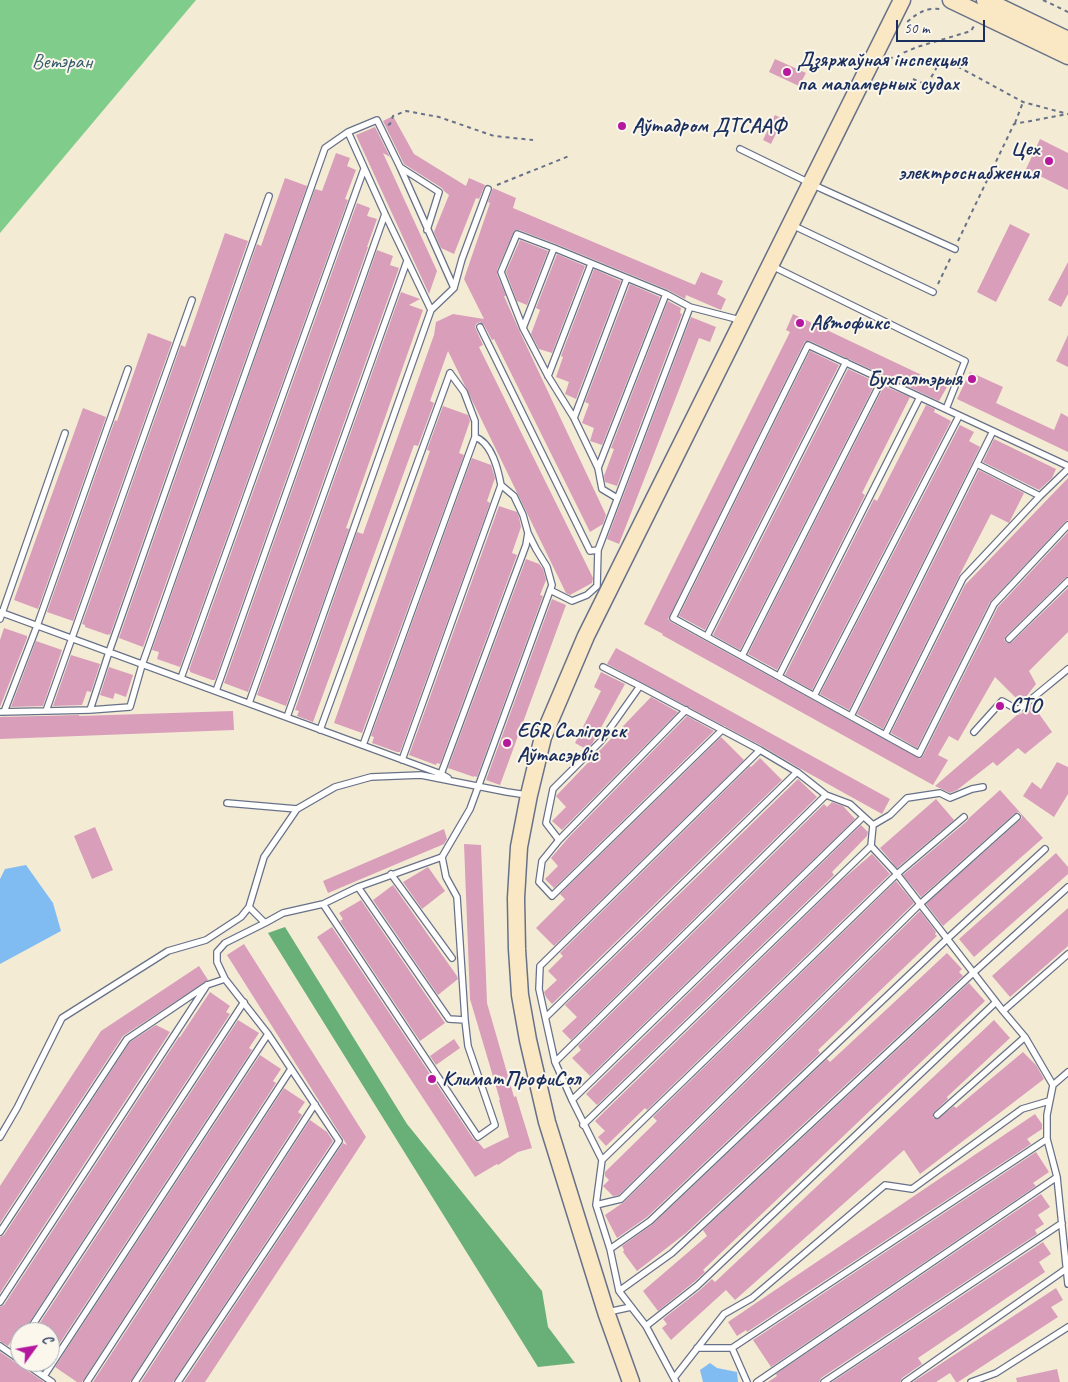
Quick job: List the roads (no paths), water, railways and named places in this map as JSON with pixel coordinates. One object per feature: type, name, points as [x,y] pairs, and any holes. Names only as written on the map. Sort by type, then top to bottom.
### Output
[{"type":"main road","points":[[631,1382],[606,1312],[547,1122],[528,1040],[520,995],[516,898],[519,847],[529,795],[543,737],[586,636],[902,0]]},
{"type":"main road","points":[[952,0],[1068,56]]},
{"type":"main road","points":[[984,0],[1068,40]]},
{"type":"lane","points":[[128,369],[37,626],[2,712],[46,712],[130,707],[142,665],[325,148],[348,132],[377,120],[454,288]]},
{"type":"lane","points":[[348,132],[384,214],[432,310]]},
{"type":"lane","points":[[740,149],[955,249]]},
{"type":"lane","points":[[400,167],[438,192],[427,230]]},
{"type":"lane","points":[[180,678],[364,169]]},
{"type":"lane","points":[[287,717],[432,310],[454,288],[462,259],[488,189]]},
{"type":"lane","points":[[90,710],[269,196]]},
{"type":"lane","points":[[216,691],[384,214]]},
{"type":"lane","points":[[790,224],[934,290]]},
{"type":"lane","points":[[617,498],[602,489],[598,468],[574,418],[548,376],[523,328],[501,272],[516,234],[628,278],[666,294],[690,307],[742,321]]},
{"type":"lane","points":[[523,328],[554,248]]},
{"type":"lane","points":[[249,704],[407,261]]},
{"type":"lane","points":[[548,376],[591,264]]},
{"type":"lane","points":[[770,265],[965,361],[946,410]]},
{"type":"lane","points":[[574,418],[628,278]]},
{"type":"lane","points":[[598,468],[666,294]]},
{"type":"lane","points":[[46,712],[192,300]]},
{"type":"lane","points":[[550,590],[572,600],[587,595],[597,586],[598,550],[690,307]]},
{"type":"lane","points":[[480,327],[590,551],[598,550]]},
{"type":"lane","points":[[885,735],[964,578],[1068,468],[808,345],[674,618],[919,754],[994,604],[1068,525]]},
{"type":"lane","points":[[706,636],[846,362]]},
{"type":"lane","points":[[320,730],[450,373],[464,392],[473,414],[475,437],[363,745]]},
{"type":"lane","points":[[742,656],[882,380]]},
{"type":"lane","points":[[779,676],[920,397]]},
{"type":"lane","points":[[814,696],[959,416]]},
{"type":"lane","points":[[851,716],[993,431]]},
{"type":"lane","points":[[65,433],[1,614],[287,717],[441,774],[455,781]]},
{"type":"lane","points":[[178,1382],[339,1140],[268,1034],[225,979],[217,962],[217,952],[225,943],[282,913],[323,904],[358,887],[442,857],[470,809],[552,585],[547,567],[528,533],[523,515],[514,496],[502,484],[496,463],[481,439],[475,437]]},
{"type":"lane","points":[[977,464],[1040,496]]},
{"type":"lane","points":[[402,760],[502,484]]},
{"type":"lane","points":[[441,774],[526,545],[528,533]]},
{"type":"lane","points":[[1009,639],[1068,582]]},
{"type":"lane","points":[[603,667],[760,750],[797,772],[826,795],[850,804],[873,825]]},
{"type":"lane","points":[[974,732],[1002,700],[1018,710],[1068,668]]},
{"type":"lane","points":[[559,840],[546,823],[553,789],[601,741],[640,686]]},
{"type":"lane","points":[[686,710],[559,840],[542,861],[539,882],[552,896],[722,730]]},
{"type":"lane","points":[[760,750],[540,966],[539,989],[555,1062],[583,1125],[602,1160],[596,1205],[610,1250],[619,1291],[646,1326],[675,1380],[724,1314],[752,1298],[885,1185],[912,1189],[1022,1110],[1049,1101]]},
{"type":"lane","points":[[546,1017],[797,772]]},
{"type":"lane","points":[[0,1137],[17,1108],[62,1018],[168,951],[206,940],[241,917],[249,907],[264,857],[297,809],[335,787],[371,777],[421,775],[529,795]]},
{"type":"lane","points":[[873,825],[890,815],[907,798],[940,793],[950,798],[983,786]]},
{"type":"lane","points":[[555,1062],[826,795]]},
{"type":"lane","points":[[227,803],[297,809]]},
{"type":"lane","points":[[572,1100],[863,817]]},
{"type":"lane","points":[[602,1160],[897,874],[964,817]]},
{"type":"lane","points":[[596,1205],[620,1199],[920,904],[1017,817]]},
{"type":"lane","points":[[583,1125],[872,846],[873,825]]},
{"type":"lane","points":[[872,846],[897,874],[1025,1037],[1053,1085]]},
{"type":"lane","points":[[610,1250],[650,1221],[1044,849]]},
{"type":"lane","points":[[323,904],[478,1137],[495,1125],[468,1046],[457,897],[446,877],[442,857]]},
{"type":"lane","points":[[391,874],[452,958]]},
{"type":"lane","points":[[358,887],[449,1019],[465,1020]]},
{"type":"lane","points":[[619,1291],[672,1253],[1068,887]]},
{"type":"lane","points":[[249,907],[265,923]]},
{"type":"lane","points":[[1003,1011],[1068,954]]},
{"type":"lane","points":[[0,1232],[127,1038],[207,985],[225,979]]},
{"type":"lane","points":[[0,1302],[207,985]]},
{"type":"lane","points":[[35,1322],[244,1002]]},
{"type":"lane","points":[[646,1326],[697,1286],[996,1002]]},
{"type":"lane","points":[[44,1376],[268,1034]]},
{"type":"lane","points":[[937,1116],[1025,1037]]},
{"type":"lane","points":[[87,1382],[291,1069]]},
{"type":"lane","points":[[1068,1072],[1053,1085],[1047,1115],[1047,1139],[1058,1177],[1068,1284]]},
{"type":"lane","points":[[135,1382],[315,1104]]},
{"type":"lane","points":[[698,1348],[732,1348],[1047,1139]]},
{"type":"lane","points":[[757,1382],[1058,1177]]},
{"type":"lane","points":[[824,1382],[1062,1223]]},
{"type":"lane","points":[[905,1382],[1066,1269]]},
{"type":"lane","points":[[606,1312],[631,1307]]},
{"type":"lane","points":[[971,1382],[996,1373],[1068,1327]]},
{"type":"lane","points":[[732,1348],[747,1382]]},
{"type":"lane","points":[[38,1372],[52,1382]]},
{"type":"water","points":[[26,865],[53,903],[61,931],[0,964],[0,879],[5,869]]},
{"type":"water","points":[[710,1363],[717,1368],[737,1372],[738,1382],[703,1382],[700,1370]]},
{"type":"place","name":"Дзяржаўная інспекцыя па маламерных судах","points":[[787,72]]},
{"type":"place","name":"Аўтадром ДТСААФ","points":[[622,126]]},
{"type":"place","name":"Цех электроснабжения","points":[[1049,161]]},
{"type":"place","name":"Автофикс","points":[[800,323]]},
{"type":"place","name":"Бухгалтэрыя","points":[[972,379]]},
{"type":"place","name":"СТО","points":[[1000,706]]},
{"type":"place","name":"EGR Салігорск Аўтасэрвіс","points":[[507,743]]},
{"type":"place","name":"КлиматПрофиСол","points":[[432,1079]]},
{"type":"park label","name":"Ветэран","points":[[62,62]]}]
